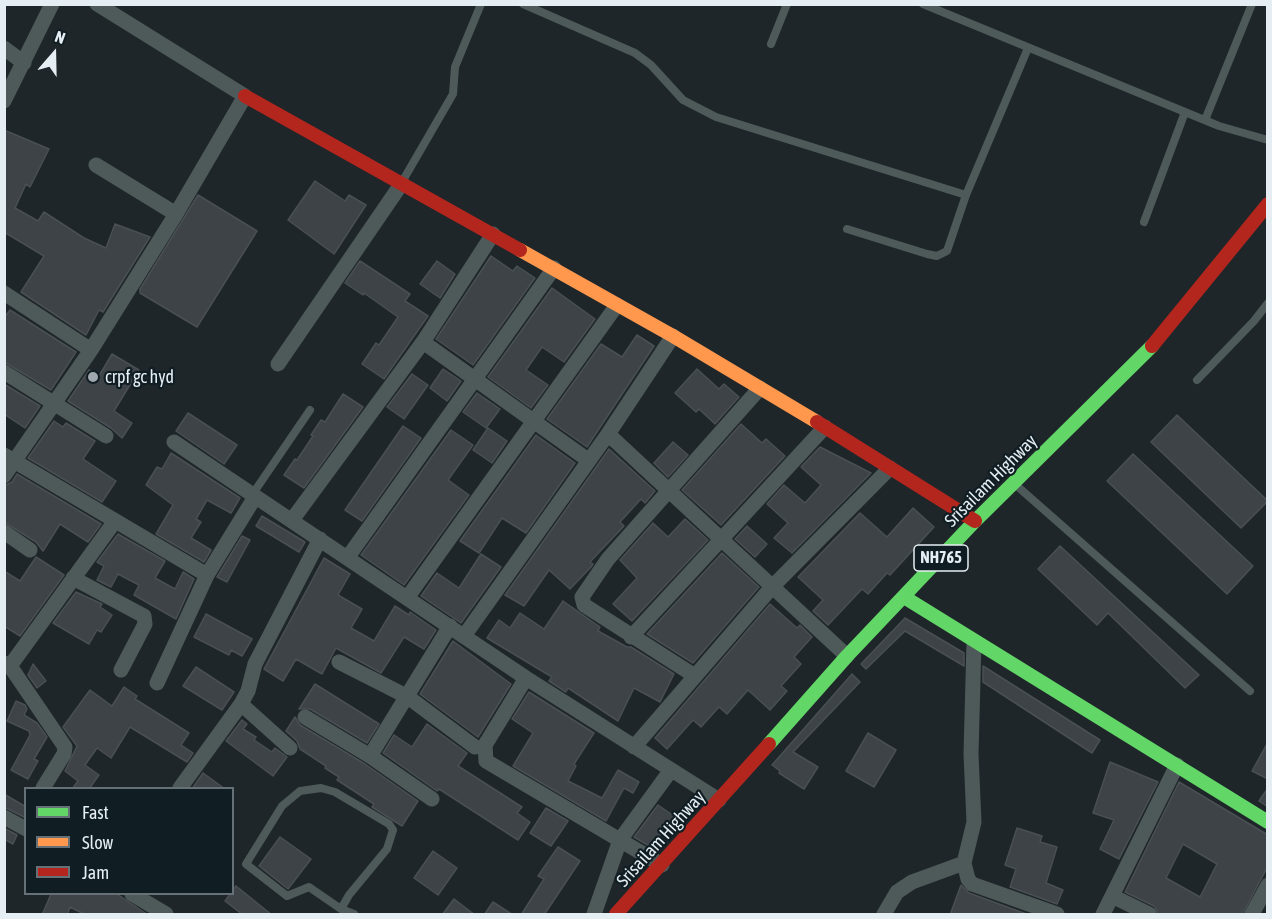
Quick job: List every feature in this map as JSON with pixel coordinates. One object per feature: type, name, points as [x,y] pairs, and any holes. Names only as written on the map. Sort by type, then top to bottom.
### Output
[{"type":"main road","points":[[245,96],[673,336],[825,427],[975,522]]},
{"type":"main road","name":"Srisailam Highway","points":[[616,915],[847,656],[975,522],[1152,347],[1268,204]]},
{"type":"main road","points":[[904,597],[1268,822]]},
{"type":"street","points":[[4,100],[52,4]]},
{"type":"street","points":[[4,476],[9,458],[55,404],[92,350],[245,96],[97,4]]},
{"type":"street","points":[[4,48],[24,63]]},
{"type":"street","points":[[96,165],[176,214]]},
{"type":"street","points":[[278,364],[402,183]]},
{"type":"street","points":[[292,520],[423,342],[493,234]]},
{"type":"street","points":[[348,557],[554,268]]},
{"type":"street","points":[[4,293],[92,350]]},
{"type":"street","points":[[407,598],[617,305]]},
{"type":"street","points":[[464,636],[608,434],[673,336]]},
{"type":"street","points":[[423,342],[588,460]]},
{"type":"street","points":[[4,372],[106,436]]},
{"type":"street","points":[[695,676],[584,605],[582,597],[608,559],[666,491],[760,388]]},
{"type":"street","points":[[632,637],[825,427]]},
{"type":"street","points":[[608,434],[666,491],[847,656]]},
{"type":"street","points":[[174,442],[526,678],[719,800]]},
{"type":"street","points":[[9,458],[207,575]]},
{"type":"street","points":[[634,747],[772,587],[890,468]]},
{"type":"street","points":[[157,683],[207,575],[253,496]]},
{"type":"street","points":[[44,787],[64,754],[65,747],[7,664],[115,522]]},
{"type":"street","points":[[4,532],[30,550]]},
{"type":"street","points":[[181,787],[241,705],[248,691],[255,664],[320,539]]},
{"type":"street","points":[[73,578],[144,616],[146,624],[121,670]]},
{"type":"street","points":[[370,756],[450,626]]},
{"type":"street","points":[[974,642],[971,754],[974,822],[964,863],[968,879],[972,884],[1035,911],[1057,915]]},
{"type":"street","points":[[339,662],[408,697],[475,747]]},
{"type":"street","points":[[526,678],[485,745],[486,761],[662,865]]},
{"type":"street","points":[[241,705],[290,748]]},
{"type":"street","points":[[305,717],[370,756],[432,799]]},
{"type":"street","points":[[1103,915],[1177,765]]},
{"type":"street","points":[[594,915],[620,840],[671,770]]},
{"type":"street","points":[[4,816],[23,824]]},
{"type":"street","points":[[884,915],[897,892],[912,882],[964,863]]},
{"type":"street","points":[[1252,915],[1268,885]]},
{"type":"street","points":[[134,895],[166,915]]},
{"type":"street","points":[[1112,896],[1149,915]]},
{"type":"lane","points":[[402,183],[453,94],[454,67],[481,4]]},
{"type":"lane","points":[[523,4],[635,53],[651,65],[683,100],[716,117],[966,195]]},
{"type":"lane","points":[[771,44],[787,4]]},
{"type":"lane","points":[[923,4],[1205,120],[1268,140]]},
{"type":"lane","points":[[1205,120],[1252,4]]},
{"type":"lane","points":[[847,229],[937,256],[946,251],[966,195],[1028,48]]},
{"type":"lane","points":[[1144,222],[1185,112]]},
{"type":"lane","points":[[1197,380],[1254,321],[1268,303]]},
{"type":"lane","points":[[253,496],[310,410]]},
{"type":"lane","points":[[1014,483],[1250,691]]},
{"type":"lane","points":[[342,909],[349,895],[387,849],[393,831],[389,825],[335,792],[321,788],[300,791],[282,806],[246,864],[287,896],[309,887],[342,909],[354,915]]},
{"type":"building","points":[[4,130],[49,149],[30,187],[26,184],[15,208],[38,221],[44,212],[84,238],[106,248],[115,224],[150,237],[103,312],[99,310],[86,335],[21,292],[44,256],[4,232]]},
{"type":"building","points":[[315,181],[345,201],[349,195],[366,205],[334,254],[288,220]]},
{"type":"building","points":[[198,195],[257,231],[197,327],[140,293],[140,289]]},
{"type":"building","points":[[491,256],[513,271],[517,266],[535,278],[473,365],[436,339]]},
{"type":"building","points":[[360,261],[410,294],[405,301],[428,316],[384,379],[362,364],[376,343],[379,345],[398,317],[364,293],[363,295],[345,283]]},
{"type":"building","points":[[437,261],[455,274],[440,298],[420,284]]},
{"type":"building","points":[[552,288],[595,319],[564,362],[542,347],[526,370],[548,385],[531,408],[488,377]]},
{"type":"building","points":[[10,310],[76,352],[51,390],[4,362],[4,318]]},
{"type":"building","points":[[637,335],[654,346],[587,447],[547,419],[601,344],[622,357]]},
{"type":"building","points":[[112,354],[139,370],[114,411],[132,423],[122,438],[111,428],[68,401],[89,370],[99,376]]},
{"type":"building","points":[[443,369],[461,381],[447,401],[430,388]]},
{"type":"building","points":[[697,369],[719,389],[724,384],[739,397],[715,424],[699,409],[696,412],[675,393]]},
{"type":"building","points":[[412,374],[428,385],[404,419],[387,407]]},
{"type":"building","points":[[4,384],[40,406],[25,428],[4,414]]},
{"type":"building","points":[[477,393],[500,409],[486,428],[463,412]]},
{"type":"building","points":[[343,394],[363,407],[304,488],[284,475],[295,459],[297,460],[321,420],[325,422]]},
{"type":"building","points":[[188,413],[237,445],[224,464],[176,431]]},
{"type":"building","points":[[1177,415],[1268,501],[1241,528],[1151,442]]},
{"type":"building","points":[[54,421],[63,427],[66,423],[95,441],[83,459],[116,481],[102,502],[28,458]]},
{"type":"building","points":[[741,424],[762,443],[766,439],[785,456],[721,525],[682,490]]},
{"type":"building","points":[[403,426],[421,438],[362,521],[345,510]]},
{"type":"building","points":[[488,428],[507,441],[492,463],[473,450]]},
{"type":"building","points":[[451,430],[473,445],[448,480],[469,495],[404,585],[361,555]]},
{"type":"building","points":[[536,435],[575,463],[526,533],[502,518],[479,553],[460,541]]},
{"type":"building","points":[[673,442],[688,455],[668,477],[654,463]]},
{"type":"building","points":[[820,447],[871,473],[792,553],[774,538],[788,523],[767,504],[784,485],[805,503],[821,485],[801,467]]},
{"type":"building","points":[[609,449],[655,491],[645,503],[641,499],[620,522],[624,526],[590,562],[593,564],[591,567],[570,589],[549,570],[524,606],[505,595]]},
{"type":"building","points":[[171,453],[240,498],[231,513],[207,500],[196,519],[201,522],[191,538],[211,550],[204,562],[156,534],[173,505],[146,485],[157,467],[162,469]]},
{"type":"building","points":[[1133,454],[1253,566],[1227,594],[1107,481]]},
{"type":"building","points":[[17,474],[101,524],[88,542],[60,524],[43,551],[36,542],[4,522],[4,486],[12,482]]},
{"type":"building","points":[[913,508],[934,527],[890,575],[887,573],[868,594],[862,589],[828,625],[813,611],[823,600],[798,577],[860,513],[887,537]]},
{"type":"building","points":[[262,516],[305,542],[299,552],[256,526]]},
{"type":"building","points":[[685,519],[708,540],[632,621],[613,604],[637,578],[620,560],[653,523],[668,537]]},
{"type":"building","points":[[747,526],[767,544],[755,557],[735,539]]},
{"type":"building","points":[[118,534],[165,561],[155,578],[175,589],[183,572],[194,579],[176,619],[134,595],[139,585],[118,574],[111,587],[97,580],[104,566],[97,562]]},
{"type":"building","points":[[242,536],[250,540],[227,582],[217,577]]},
{"type":"building","points":[[1060,546],[1199,675],[1185,688],[1108,613],[1097,625],[1038,569]]},
{"type":"building","points":[[722,553],[759,587],[693,663],[647,634]]},
{"type":"building","points":[[481,554],[501,567],[461,623],[421,596],[437,573],[459,588]]},
{"type":"building","points":[[36,557],[64,575],[20,636],[4,626],[4,571],[20,581]]},
{"type":"building","points":[[324,558],[350,574],[338,595],[362,609],[351,628],[374,641],[395,606],[409,615],[410,612],[436,630],[424,649],[404,637],[381,673],[336,648],[322,674],[296,659],[283,681],[264,669]]},
{"type":"building","points":[[76,592],[102,604],[100,607],[112,615],[101,632],[97,630],[89,644],[53,623]]},
{"type":"building","points":[[563,601],[600,627],[598,631],[631,647],[674,674],[660,702],[634,688],[618,721],[568,688],[566,692],[549,681],[552,677],[487,638],[499,620],[510,628],[520,613],[544,629]]},
{"type":"building","points":[[770,604],[797,628],[800,625],[812,637],[794,657],[801,664],[781,686],[787,691],[770,710],[748,690],[727,714],[719,707],[701,727],[693,720],[667,749],[655,738]]},
{"type":"building","points":[[206,614],[252,639],[242,656],[231,650],[229,655],[194,637]]},
{"type":"building","points":[[905,618],[964,653],[964,666],[905,631],[866,669],[861,664]]},
{"type":"building","points":[[453,641],[511,684],[478,737],[420,694]]},
{"type":"building","points":[[33,664],[46,681],[37,688],[28,675]]},
{"type":"building","points":[[983,666],[1100,740],[1092,753],[983,682]]},
{"type":"building","points":[[196,667],[234,692],[222,710],[183,686]]},
{"type":"building","points":[[852,674],[860,682],[793,752],[818,767],[804,789],[779,773],[780,771],[772,765]]},
{"type":"building","points":[[315,684],[379,724],[367,743],[310,709],[299,709]]},
{"type":"building","points":[[124,687],[137,696],[135,699],[189,733],[181,745],[193,753],[187,762],[130,727],[111,758],[97,748],[85,765],[99,775],[90,787],[74,787],[78,781],[65,771],[77,746],[63,727],[90,690],[112,706]]},
{"type":"building","points":[[529,692],[594,733],[574,764],[576,766],[568,781],[602,798],[618,770],[639,782],[633,793],[624,788],[606,821],[513,766],[533,733],[512,719]]},
{"type":"building","points":[[16,701],[25,705],[27,709],[24,715],[37,723],[47,737],[34,759],[38,761],[28,779],[11,770],[30,735],[29,731],[7,721]]},
{"type":"building","points":[[295,717],[300,725],[365,764],[418,801],[402,826],[372,807],[374,804],[337,780],[339,777],[325,768],[326,766],[300,749],[297,741],[286,731]]},
{"type":"building","points":[[242,720],[247,724],[243,729],[256,737],[254,740],[272,752],[275,748],[287,757],[273,776],[226,741]]},
{"type":"building","points":[[427,724],[467,753],[458,766],[522,807],[517,813],[530,822],[518,840],[439,789],[437,791],[383,753],[394,735],[412,747]]},
{"type":"building","points":[[868,733],[896,750],[874,787],[846,771]]},
{"type":"building","points":[[1268,742],[1268,779],[1252,771]]},
{"type":"building","points":[[1110,762],[1158,782],[1119,859],[1100,849],[1114,820],[1093,813]]},
{"type":"building","points":[[203,773],[222,787],[193,787]]},
{"type":"building","points":[[1179,782],[1268,835],[1268,866],[1242,915],[1159,915],[1154,906],[1125,892]],"holes":[[[1183,844],[1217,864],[1200,897],[1166,878]]]},
{"type":"building","points":[[1268,788],[1268,807],[1259,801]]},
{"type":"building","points":[[4,794],[24,806],[24,817],[4,807]]},
{"type":"building","points":[[658,805],[674,816],[651,847],[634,837]]},
{"type":"building","points":[[546,808],[568,821],[551,846],[530,833]]},
{"type":"building","points":[[4,828],[17,835],[13,844],[4,839]]},
{"type":"building","points":[[1017,828],[1042,836],[1040,842],[1057,847],[1046,883],[1063,890],[1057,904],[1010,887],[1016,869],[1005,865]]},
{"type":"building","points":[[280,837],[311,859],[288,889],[259,866]]},
{"type":"building","points":[[558,847],[580,861],[544,915],[521,915],[544,879],[538,876]]},
{"type":"building","points":[[433,851],[457,868],[438,895],[414,878]]},
{"type":"building","points":[[961,885],[969,893],[1029,915],[950,915]]},
{"type":"building","points":[[236,886],[272,915],[243,915],[225,901],[229,895],[234,895]]},
{"type":"building","points":[[51,895],[118,895],[148,915],[86,915],[70,907],[67,915],[42,915]]},
{"type":"building","points":[[454,899],[475,915],[442,915]]},
{"type":"building","points":[[493,902],[513,915],[484,915]]},
{"type":"traffic: fast","points":[[769,744],[847,656],[975,521],[1152,346]]},
{"type":"traffic: fast","points":[[904,597],[1268,822]]},
{"type":"traffic: slow","points":[[520,250],[673,336],[817,422]]},
{"type":"traffic: jam","points":[[245,96],[520,250]]},
{"type":"traffic: jam","points":[[1152,346],[1268,204]]},
{"type":"traffic: jam","points":[[817,422],[975,521]]},
{"type":"traffic: jam","points":[[616,914],[769,744]]},
{"type":"place","name":"crpf gc hyd","points":[[93,377]]}]
